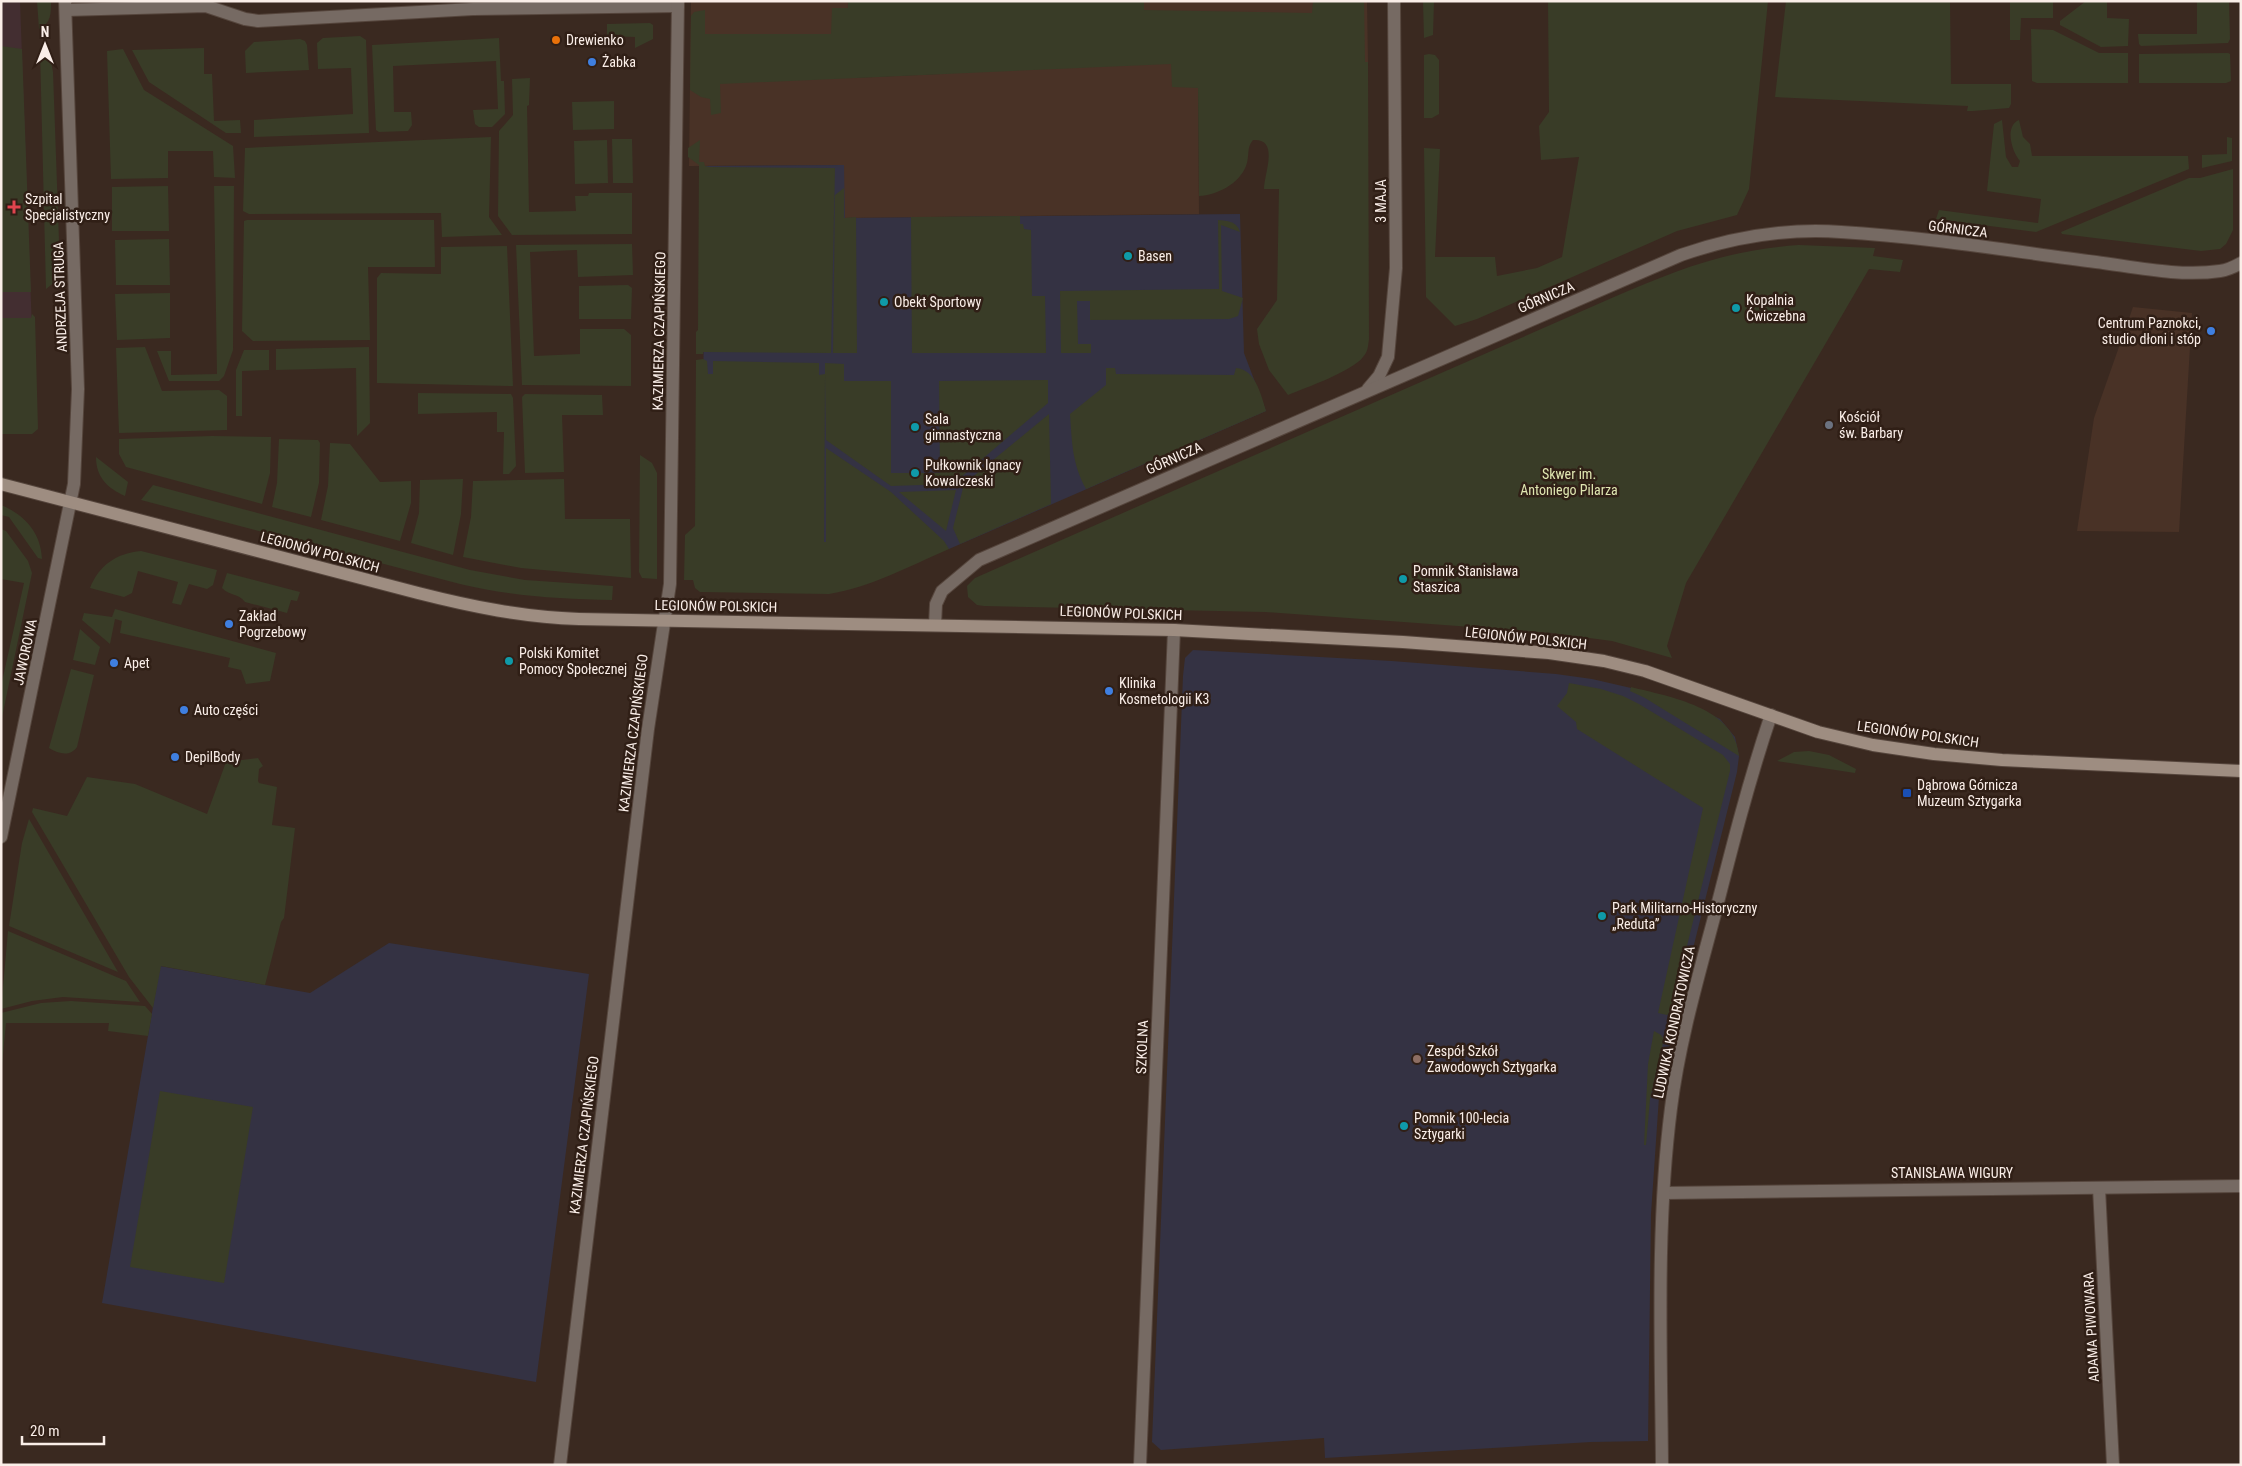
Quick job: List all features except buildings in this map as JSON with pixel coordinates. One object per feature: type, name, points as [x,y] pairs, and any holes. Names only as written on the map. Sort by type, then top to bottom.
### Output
[{"type":"street","points":[[473,9],[499,1]]},
{"type":"street","name":"3 MAJA","points":[[1364,392],[1379,376],[1388,357],[1396,268],[1394,1]]},
{"type":"street","points":[[65,6],[206,6],[244,19],[258,21],[473,9],[514,10],[678,3]]},
{"type":"street","name":"KAZIMIERZA CZAPIŃSKIEGO","points":[[560,1465],[648,729],[663,620],[670,584],[678,3]]},
{"type":"street","name":"ANDRZEJA STRUGA","points":[[65,6],[78,389],[72,502]]},
{"type":"street","name":"GÓRNICZA","points":[[935,625],[936,604],[942,592],[979,560],[1681,255],[1718,243],[1759,234],[1799,231],[1840,232],[1928,240],[2177,271],[2221,271],[2241,263]]},
{"type":"street","name":"LEGIONÓW POLSKICH","points":[[1,484],[475,608],[514,614],[555,618],[1174,630],[1413,643],[1584,658],[1653,673],[1818,732],[1853,741],[1934,754],[2002,760],[2241,771]]},
{"type":"street","name":"JAWOROWA","points":[[1,837],[72,502]]},
{"type":"street","name":"SZKOLNA","points":[[1140,1465],[1174,630]]},
{"type":"street","name":"LUDWIKA KONDRATOWICZA","points":[[1662,1465],[1660,1268],[1671,1108],[1685,1032],[1754,766],[1771,715]]},
{"type":"street","name":"STANISŁAWA WIGURY","points":[[1664,1193],[2241,1186]]},
{"type":"street","name":"ADAMA PIWOWARA","points":[[2099,1188],[2114,1465]]},
{"type":"shaded area","name":"Szpital Specjalistyczny","points":[[1,1],[20,1],[32,330],[1,403]]},
{"type":"shaded area","points":[[691,1],[848,1],[847,77],[850,78],[940,74],[938,1],[1367,1],[1368,62],[1198,87],[1199,214],[844,218],[844,165],[689,166]]},
{"type":"shaded area","points":[[844,165],[845,218],[1240,214],[1244,353],[1266,411],[949,549],[891,554],[702,551],[705,166]]},
{"type":"shaded area","points":[[2133,307],[2192,313],[2179,532],[2077,531],[2094,418]]},
{"type":"shaded area","name":"Zespół Szkół Zawodowych Sztygarka","points":[[1193,650],[1392,661],[1556,674],[1592,679],[1657,694],[1697,708],[1720,719],[1735,737],[1739,756],[1737,772],[1678,1009],[1659,1097],[1651,1214],[1648,1441],[1591,1442],[1325,1458],[1324,1438],[1161,1450],[1152,1442],[1183,676],[1185,658]]},
{"type":"shaded area","points":[[389,943],[589,974],[536,1382],[102,1303],[160,966],[310,993]]},
{"type":"green space","points":[[37,1],[51,1],[48,21],[39,29]]},
{"type":"green space","points":[[848,1],[1144,1],[1144,10],[1312,13],[1313,1],[1364,1],[1365,62],[1368,62],[1369,339],[1365,355],[1349,368],[1317,384],[1288,395],[1269,370],[1259,344],[1257,329],[1277,300],[1279,189],[1264,189],[1269,158],[1268,151],[1266,145],[1261,141],[1253,140],[1246,166],[1238,178],[1220,191],[1199,196],[1198,88],[1172,87],[1171,64],[720,84],[721,113],[711,115],[710,99],[701,97],[690,90],[691,16],[694,12],[705,10],[705,34],[831,34],[832,8],[848,8]]},
{"type":"green space","points":[[1423,1],[1434,1],[1433,35],[1424,38]]},
{"type":"green space","points":[[1548,1],[1768,1],[1749,189],[1737,215],[1677,231],[1477,319],[1455,326],[1426,297],[1424,148],[1440,149],[1435,257],[1495,257],[1497,276],[1537,268],[1562,257],[1579,157],[1541,160],[1539,126],[1549,112]]},
{"type":"green space","points":[[1786,1],[1950,1],[1951,84],[2011,84],[2011,104],[2009,108],[1967,111],[1968,106],[1775,97]]},
{"type":"green space","points":[[2010,1],[2053,1],[2053,18],[2021,18],[2020,40],[2010,40]]},
{"type":"green space","points":[[2086,1],[2107,1],[2107,18],[2129,19],[2128,46],[2101,47],[2060,25],[2060,21]]},
{"type":"green space","points":[[2197,1],[2229,1],[2230,39],[2228,43],[2141,46],[2139,44],[2138,34],[2197,34]]},
{"type":"green space","points":[[650,23],[653,25],[653,39],[635,48],[635,37],[607,36],[607,24]]},
{"type":"green space","points":[[2031,29],[2053,30],[2099,53],[2128,53],[2128,83],[2037,83],[2032,81]]},
{"type":"green space","points":[[360,36],[366,40],[369,133],[254,137],[254,120],[353,114],[351,68],[318,69],[317,43],[323,38]]},
{"type":"green space","points":[[499,38],[501,81],[504,81],[505,114],[492,127],[479,127],[475,124],[473,110],[498,109],[496,61],[393,66],[394,112],[411,112],[412,125],[408,131],[379,132],[376,130],[372,45]]},
{"type":"green space","points":[[300,39],[305,41],[307,45],[309,70],[246,73],[245,51],[254,42]]},
{"type":"green space","name":"Szpital Specjalistyczny","points":[[1,46],[22,49],[31,292],[1,292]]},
{"type":"green space","points":[[204,48],[204,74],[212,74],[214,121],[240,120],[241,133],[226,133],[149,82],[132,50]]},
{"type":"green space","points":[[123,49],[144,90],[233,146],[235,178],[214,177],[213,151],[168,151],[168,178],[111,179],[107,51]]},
{"type":"green space","points":[[40,50],[51,62],[53,72],[60,269],[56,281],[46,289]]},
{"type":"green space","points":[[2139,54],[2230,54],[2231,81],[2226,83],[2139,83]]},
{"type":"green space","points":[[1424,55],[1435,55],[1439,60],[1439,114],[1432,118],[1424,118]]},
{"type":"green space","points":[[530,78],[529,105],[527,106],[529,212],[576,211],[575,196],[588,196],[589,193],[632,193],[632,234],[512,235],[498,216],[499,131],[513,115],[512,79]]},
{"type":"green space","points":[[614,101],[614,129],[573,130],[572,102]]},
{"type":"green space","points":[[2002,120],[2006,157],[2012,167],[2018,167],[2020,161],[2014,152],[2011,139],[2014,123],[2019,120],[2023,137],[2030,144],[2032,156],[2188,156],[2189,169],[2036,232],[1936,219],[1939,210],[2038,223],[2041,199],[1987,191],[1994,124]]},
{"type":"green space","points":[[491,137],[489,217],[502,235],[442,237],[441,213],[249,214],[243,211],[245,148]]},
{"type":"green space","points":[[2227,137],[2232,138],[2232,161],[2202,168],[2202,155],[2227,154]]},
{"type":"green space","points":[[612,139],[632,139],[633,183],[613,183]]},
{"type":"green space","points":[[607,140],[608,183],[575,184],[574,141]]},
{"type":"green space","points":[[700,140],[699,162],[704,162],[705,166],[709,167],[835,168],[831,353],[703,352],[703,354],[696,354],[696,332],[698,330],[699,165],[688,157],[688,148]]},
{"type":"green space","points":[[2233,169],[2233,230],[2226,244],[2220,249],[2201,251],[2062,234],[2061,232],[2189,178],[2200,178]]},
{"type":"green space","points":[[168,186],[169,231],[112,231],[112,187]]},
{"type":"green space","points":[[214,186],[234,186],[233,350],[224,376],[219,381],[169,381],[157,351],[171,351],[171,375],[217,374]]},
{"type":"green space","points":[[844,188],[844,218],[856,217],[857,353],[833,353],[835,195]]},
{"type":"green space","points":[[1020,216],[1020,224],[1023,224],[1024,229],[1031,230],[1032,296],[1045,296],[1046,353],[912,353],[911,217]]},
{"type":"green space","points":[[434,220],[435,267],[368,267],[370,340],[253,341],[242,331],[244,221]]},
{"type":"green space","points":[[1218,220],[1234,224],[1239,228],[1240,232],[1221,225],[1222,291],[1243,298],[1238,316],[1229,319],[1090,320],[1090,301],[1077,301],[1078,344],[1091,344],[1091,353],[1061,353],[1060,291],[1219,289]]},
{"type":"green space","points":[[169,239],[170,285],[116,285],[115,240]]},
{"type":"green space","points":[[632,244],[633,275],[578,277],[577,250],[530,252],[534,356],[580,354],[580,329],[624,329],[631,335],[631,386],[522,385],[516,245]]},
{"type":"green space","name":"Skwer im. Antoniego Pilarza","points":[[1799,245],[1875,248],[1873,256],[1903,260],[1900,272],[1869,269],[1686,583],[1667,646],[1672,658],[1612,641],[1552,633],[1265,612],[984,606],[977,605],[968,597],[967,586],[975,578],[1614,297],[1704,262],[1749,251]]},
{"type":"green space","points":[[507,246],[513,386],[377,383],[377,278],[381,273],[441,274],[441,247]]},
{"type":"green space","points":[[628,285],[632,288],[631,319],[579,319],[579,286]]},
{"type":"green space","points":[[170,293],[170,338],[117,340],[115,294]]},
{"type":"green space","points":[[32,314],[35,317],[38,429],[32,434],[1,434],[1,318],[31,318]]},
{"type":"green space","points":[[145,347],[162,391],[219,390],[227,396],[227,430],[119,433],[116,348]]},
{"type":"green space","points":[[369,347],[370,423],[357,436],[356,368],[276,370],[276,349]]},
{"type":"green space","points":[[244,350],[269,350],[269,370],[242,371],[242,416],[236,416],[236,370]]},
{"type":"green space","points":[[703,359],[707,361],[708,374],[713,374],[713,361],[819,363],[819,375],[825,374],[825,363],[844,364],[844,381],[891,381],[891,473],[940,473],[939,381],[1048,380],[1048,403],[953,484],[891,486],[826,440],[825,375],[824,542],[826,542],[826,448],[891,492],[944,541],[949,549],[875,581],[829,594],[700,592],[695,588],[693,580],[684,580],[685,535],[695,526],[696,360]]},
{"type":"green space","points":[[1106,368],[1115,368],[1116,374],[1234,375],[1236,368],[1243,369],[1253,378],[1266,411],[1086,489],[1075,461],[1070,414],[1106,385]]},
{"type":"green space","points":[[418,393],[511,394],[513,398],[516,466],[509,474],[503,474],[504,432],[497,432],[497,412],[418,414]]},
{"type":"green space","points":[[525,394],[602,395],[603,415],[562,415],[564,472],[525,473],[522,397]]},
{"type":"green space","points":[[1049,414],[1051,504],[960,544],[953,528],[964,484]]},
{"type":"green space","points":[[212,436],[271,437],[270,473],[262,504],[126,467],[119,454],[119,439]]},
{"type":"green space","points":[[279,439],[318,440],[320,443],[319,483],[311,517],[272,507],[277,483]]},
{"type":"green space","points":[[330,443],[350,444],[380,482],[411,481],[411,503],[400,541],[321,520],[328,486]]},
{"type":"green space","points":[[640,455],[652,463],[657,473],[657,579],[642,578],[639,572]]},
{"type":"green space","points":[[96,457],[128,482],[125,496],[108,485],[100,476]]},
{"type":"green space","points":[[463,479],[461,514],[453,555],[411,543],[419,513],[420,480]]},
{"type":"green space","points":[[564,479],[565,519],[630,519],[631,578],[521,568],[463,557],[471,517],[473,481]]},
{"type":"green space","points":[[153,485],[470,570],[525,580],[613,586],[612,600],[536,596],[460,584],[141,500]]},
{"type":"green space","points":[[956,490],[946,531],[899,492]]},
{"type":"green space","points":[[1,505],[17,514],[30,526],[39,541],[42,559],[38,558],[9,517],[1,515]]},
{"type":"green space","points":[[1,529],[6,531],[28,561],[32,573],[1,722],[1,686],[24,583],[1,579]]},
{"type":"green space","points":[[141,551],[217,570],[213,585],[207,589],[189,584],[181,605],[172,603],[178,582],[138,571],[132,593],[124,597],[90,588],[98,573],[110,562],[124,554]]},
{"type":"green space","points":[[227,573],[300,592],[297,601],[291,600],[287,613],[245,602],[240,597],[225,591],[222,588]]},
{"type":"green space","points":[[115,609],[276,653],[270,681],[246,684],[241,670],[228,667],[230,658],[120,633],[122,621],[115,619],[110,644],[82,620],[84,613],[112,617]]},
{"type":"green space","points":[[80,629],[100,647],[95,665],[73,660]]},
{"type":"green space","points":[[71,669],[94,675],[77,747],[71,752],[64,754],[49,748]]},
{"type":"green space","points":[[1569,683],[1601,689],[1623,696],[1639,704],[1723,755],[1730,764],[1730,771],[1671,1011],[1667,1015],[1658,1013],[1703,808],[1577,729],[1576,722],[1557,706],[1567,693]]},
{"type":"green space","points":[[1631,687],[1681,700],[1713,715],[1726,726],[1735,739],[1739,756],[1645,698],[1630,691]]},
{"type":"green space","points":[[1809,751],[1829,755],[1856,769],[1855,773],[1777,761],[1794,752]]},
{"type":"green space","points":[[258,758],[263,766],[259,769],[259,783],[277,787],[272,825],[295,828],[284,918],[281,922],[265,985],[161,966],[153,1008],[129,977],[32,812],[33,808],[67,816],[87,777],[135,784],[207,814],[226,762]]},
{"type":"green space","points":[[29,819],[118,972],[9,926],[22,843]]},
{"type":"green space","points":[[8,931],[126,981],[140,1002],[63,997],[32,1001],[1,1009]]},
{"type":"green space","points":[[71,1001],[145,1006],[152,1014],[148,1036],[108,1031],[109,1023],[6,1023],[1,1076],[1,1013],[41,1003]]},
{"type":"green space","points":[[1654,1031],[1664,1039],[1650,1099],[1646,1145],[1644,1145],[1648,1064]]},
{"type":"green space","points":[[160,1091],[253,1107],[224,1283],[130,1267]]},
{"type":"place","name":"Drewienko","points":[[556,40]]},
{"type":"place","name":"Żabka","points":[[592,62]]},
{"type":"place","name":"Szpital Specjalistyczny","points":[[14,207]]},
{"type":"place","name":"Basen","points":[[1128,256]]},
{"type":"place","name":"Obekt Sportowy","points":[[884,302]]},
{"type":"place","name":"Kopalnia Ćwiczebna","points":[[1736,308]]},
{"type":"place","name":"Centrum Paznokci, studio dłoni i stóp","points":[[2211,331]]},
{"type":"place","name":"Kościół św. Barbary","points":[[1829,425]]},
{"type":"place","name":"Sala gimnastyczna","points":[[915,427]]},
{"type":"place","name":"Pułkownik Ignacy Kowalczeski","points":[[915,473]]},
{"type":"place","name":"Pomnik Stanisława Staszica","points":[[1403,579]]},
{"type":"place","name":"Zakład Pogrzebowy","points":[[229,624]]},
{"type":"place","name":"Polski Komitet Pomocy Społecznej","points":[[509,661]]},
{"type":"place","name":"Apet","points":[[114,663]]},
{"type":"place","name":"Klinika Kosmetologii K3","points":[[1109,691]]},
{"type":"place","name":"Auto części","points":[[184,710]]},
{"type":"place","name":"DepilBody","points":[[175,757]]},
{"type":"place","name":"Dąbrowa Górnicza Muzeum Sztygarka","points":[[1907,793]]},
{"type":"place","name":"Park Militarno-Historyczny „Reduta”","points":[[1602,916]]},
{"type":"place","name":"Zespół Szkół Zawodowych Sztygarka","points":[[1417,1059]]},
{"type":"place","name":"Pomnik 100-lecia Sztygarki","points":[[1404,1126]]}]
